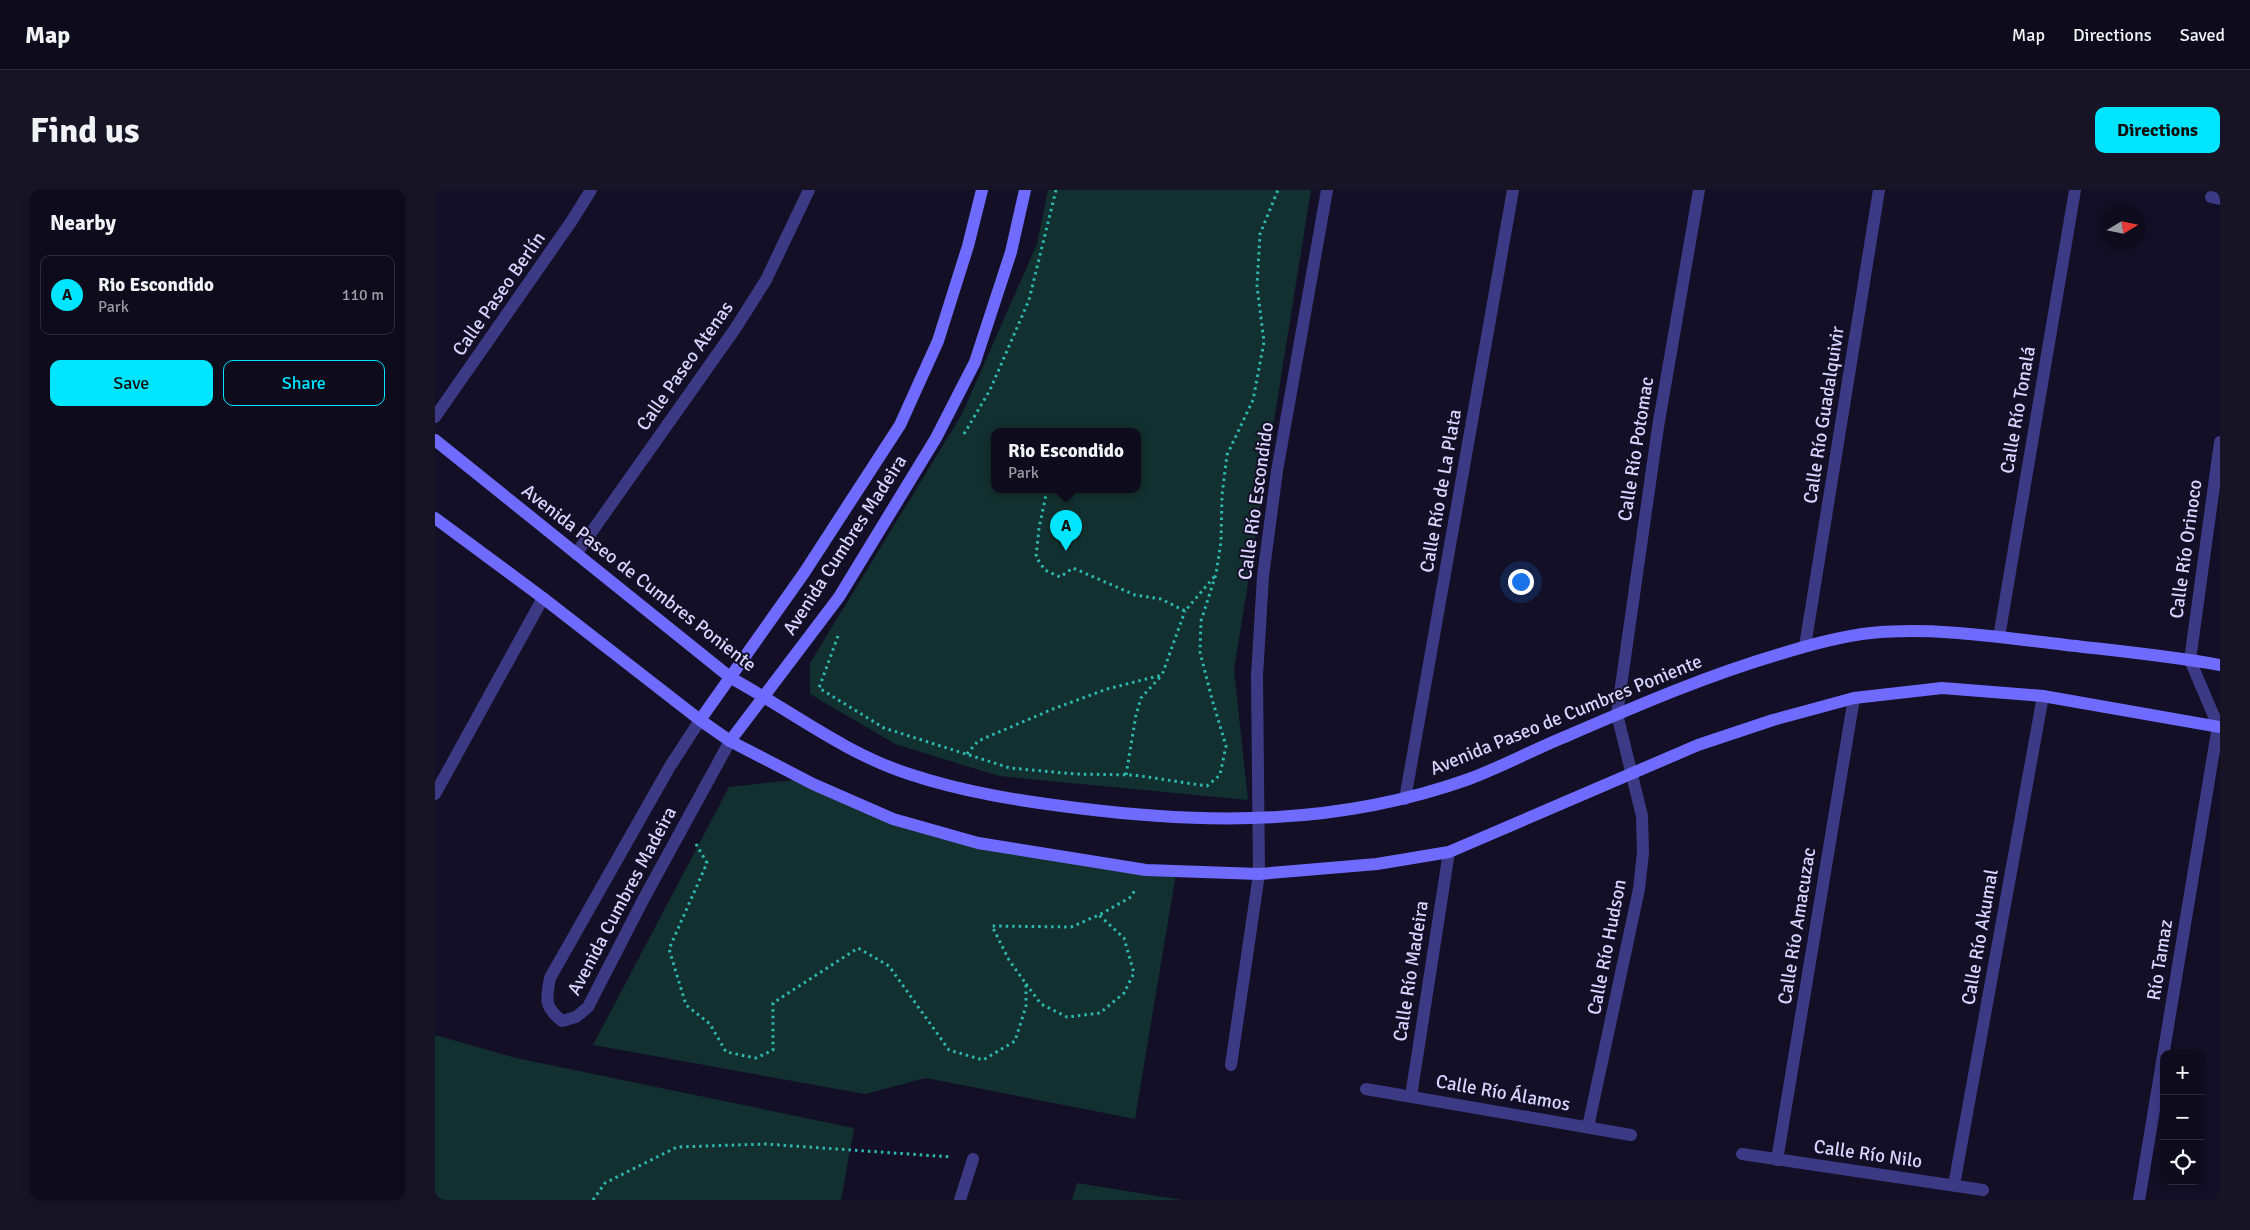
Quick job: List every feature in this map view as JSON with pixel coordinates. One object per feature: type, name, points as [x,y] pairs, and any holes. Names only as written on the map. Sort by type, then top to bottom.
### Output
[{"type":"street","name":"Calle Paseo Berlín","points":[[435,418],[571,222],[591,190]]},
{"type":"street","name":"Calle Paseo Atenas","points":[[576,554],[735,329],[766,280],[809,190]]},
{"type":"street","name":"Avenida Cumbres Madeira","points":[[982,190],[968,246],[938,341],[900,426],[804,573],[700,720],[669,768],[550,978],[546,997],[550,1012],[562,1021],[576,1017],[588,1008],[730,741],[839,597],[945,421],[975,362],[1011,252],[1025,190]]},
{"type":"street","name":"Calle Río Escondido","points":[[1231,1065],[1259,874],[1257,676],[1263,576],[1277,471],[1327,190]]},
{"type":"street","name":"Calle Río de La Plata","points":[[1405,798],[1513,190]]},
{"type":"street","name":"Calle Río Potomac","points":[[1617,714],[1657,427],[1699,190]]},
{"type":"street","name":"Calle Río Guadalquivir","points":[[1805,646],[1879,190]]},
{"type":"street","name":"Calle Río Tonalá","points":[[1999,637],[2075,190]]},
{"type":"street","name":"Avenida Paseo de Cumbres Poniente","points":[[435,440],[731,678],[849,748],[907,774],[983,794],[1139,816],[1259,820],[1351,810],[1405,798],[1470,778],[1724,670],[1805,646],[1869,633],[1930,631],[1999,637],[2220,665]]},
{"type":"street","name":"Calle Río Orinoco","points":[[2190,660],[2220,442]]},
{"type":"street","points":[[435,518],[543,598],[700,720],[730,741],[813,784],[893,819],[978,843],[1146,870],[1259,874],[1377,864],[1449,852],[1698,745],[1773,720],[1854,698],[1942,688],[2043,696],[2219,727]]},
{"type":"street","points":[[435,794],[543,598]]},
{"type":"street","points":[[2190,660],[2219,727]]},
{"type":"street","name":"Calle Río Akumal","points":[[1954,1184],[2043,696]]},
{"type":"street","name":"Calle Río Amacuzac","points":[[1777,1160],[1854,698]]},
{"type":"street","name":"Calle Río Hudson","points":[[1588,1127],[1639,889],[1643,853],[1642,816],[1617,714]]},
{"type":"street","name":"Río Tamaz","points":[[2139,1200],[2219,727]]},
{"type":"street","name":"Calle Río Madeira","points":[[1411,1096],[1449,852]]},
{"type":"street","name":"Calle Río Álamos","points":[[1366,1089],[1631,1135]]},
{"type":"street","name":"Calle Río Nilo","points":[[1742,1154],[1954,1184],[1983,1190]]},
{"type":"street","points":[[959,1200],[973,1159]]},
{"type":"path","points":[[819,688],[884,728],[1010,768],[1075,774],[1126,775],[1207,786],[1220,775],[1226,746],[1200,652],[1201,621],[1216,574],[1221,542],[1222,495],[1227,455],[1253,400],[1264,342],[1257,286],[1260,234],[1278,190]]},
{"type":"path","points":[[1046,493],[1039,528],[1036,557],[1045,570],[1060,577],[1073,568],[1135,595],[1161,599],[1185,611]]},
{"type":"path","points":[[1126,775],[1136,715],[1141,698],[1162,675],[1185,611],[1216,574]]},
{"type":"path","points":[[967,754],[978,741],[1053,709],[1107,690],[1162,675]]},
{"type":"path","points":[[685,824],[707,863],[669,949],[686,1005],[710,1024],[726,1052],[756,1058],[773,1050],[773,1002],[858,948],[889,966],[949,1050],[983,1060],[1015,1041],[1027,1006],[1026,984]]},
{"type":"path","points":[[1099,915],[1124,938],[1134,973],[1124,993],[1100,1014],[1067,1017],[1041,1004],[1009,960],[992,926],[1071,927],[1099,915],[1131,897],[1146,870]]},
{"type":"path","points":[[593,1200],[605,1183],[677,1147],[765,1144],[973,1159]]},
{"type":"green space","points":[[1048,190],[1311,190],[1234,670],[1248,800],[999,776],[895,744],[810,694],[810,663],[962,414],[1037,244]]},
{"type":"green space","points":[[802,779],[974,846],[1176,874],[1135,1119],[926,1078],[865,1094],[593,1045],[729,787]]},
{"type":"green space","points":[[435,1035],[516,1058],[854,1128],[841,1200],[435,1200]]},
{"type":"green space","points":[[1077,1183],[1182,1200],[1072,1200]]},
{"type":"place","name":"Rio Escondido","points":[[1066,551]]}]
